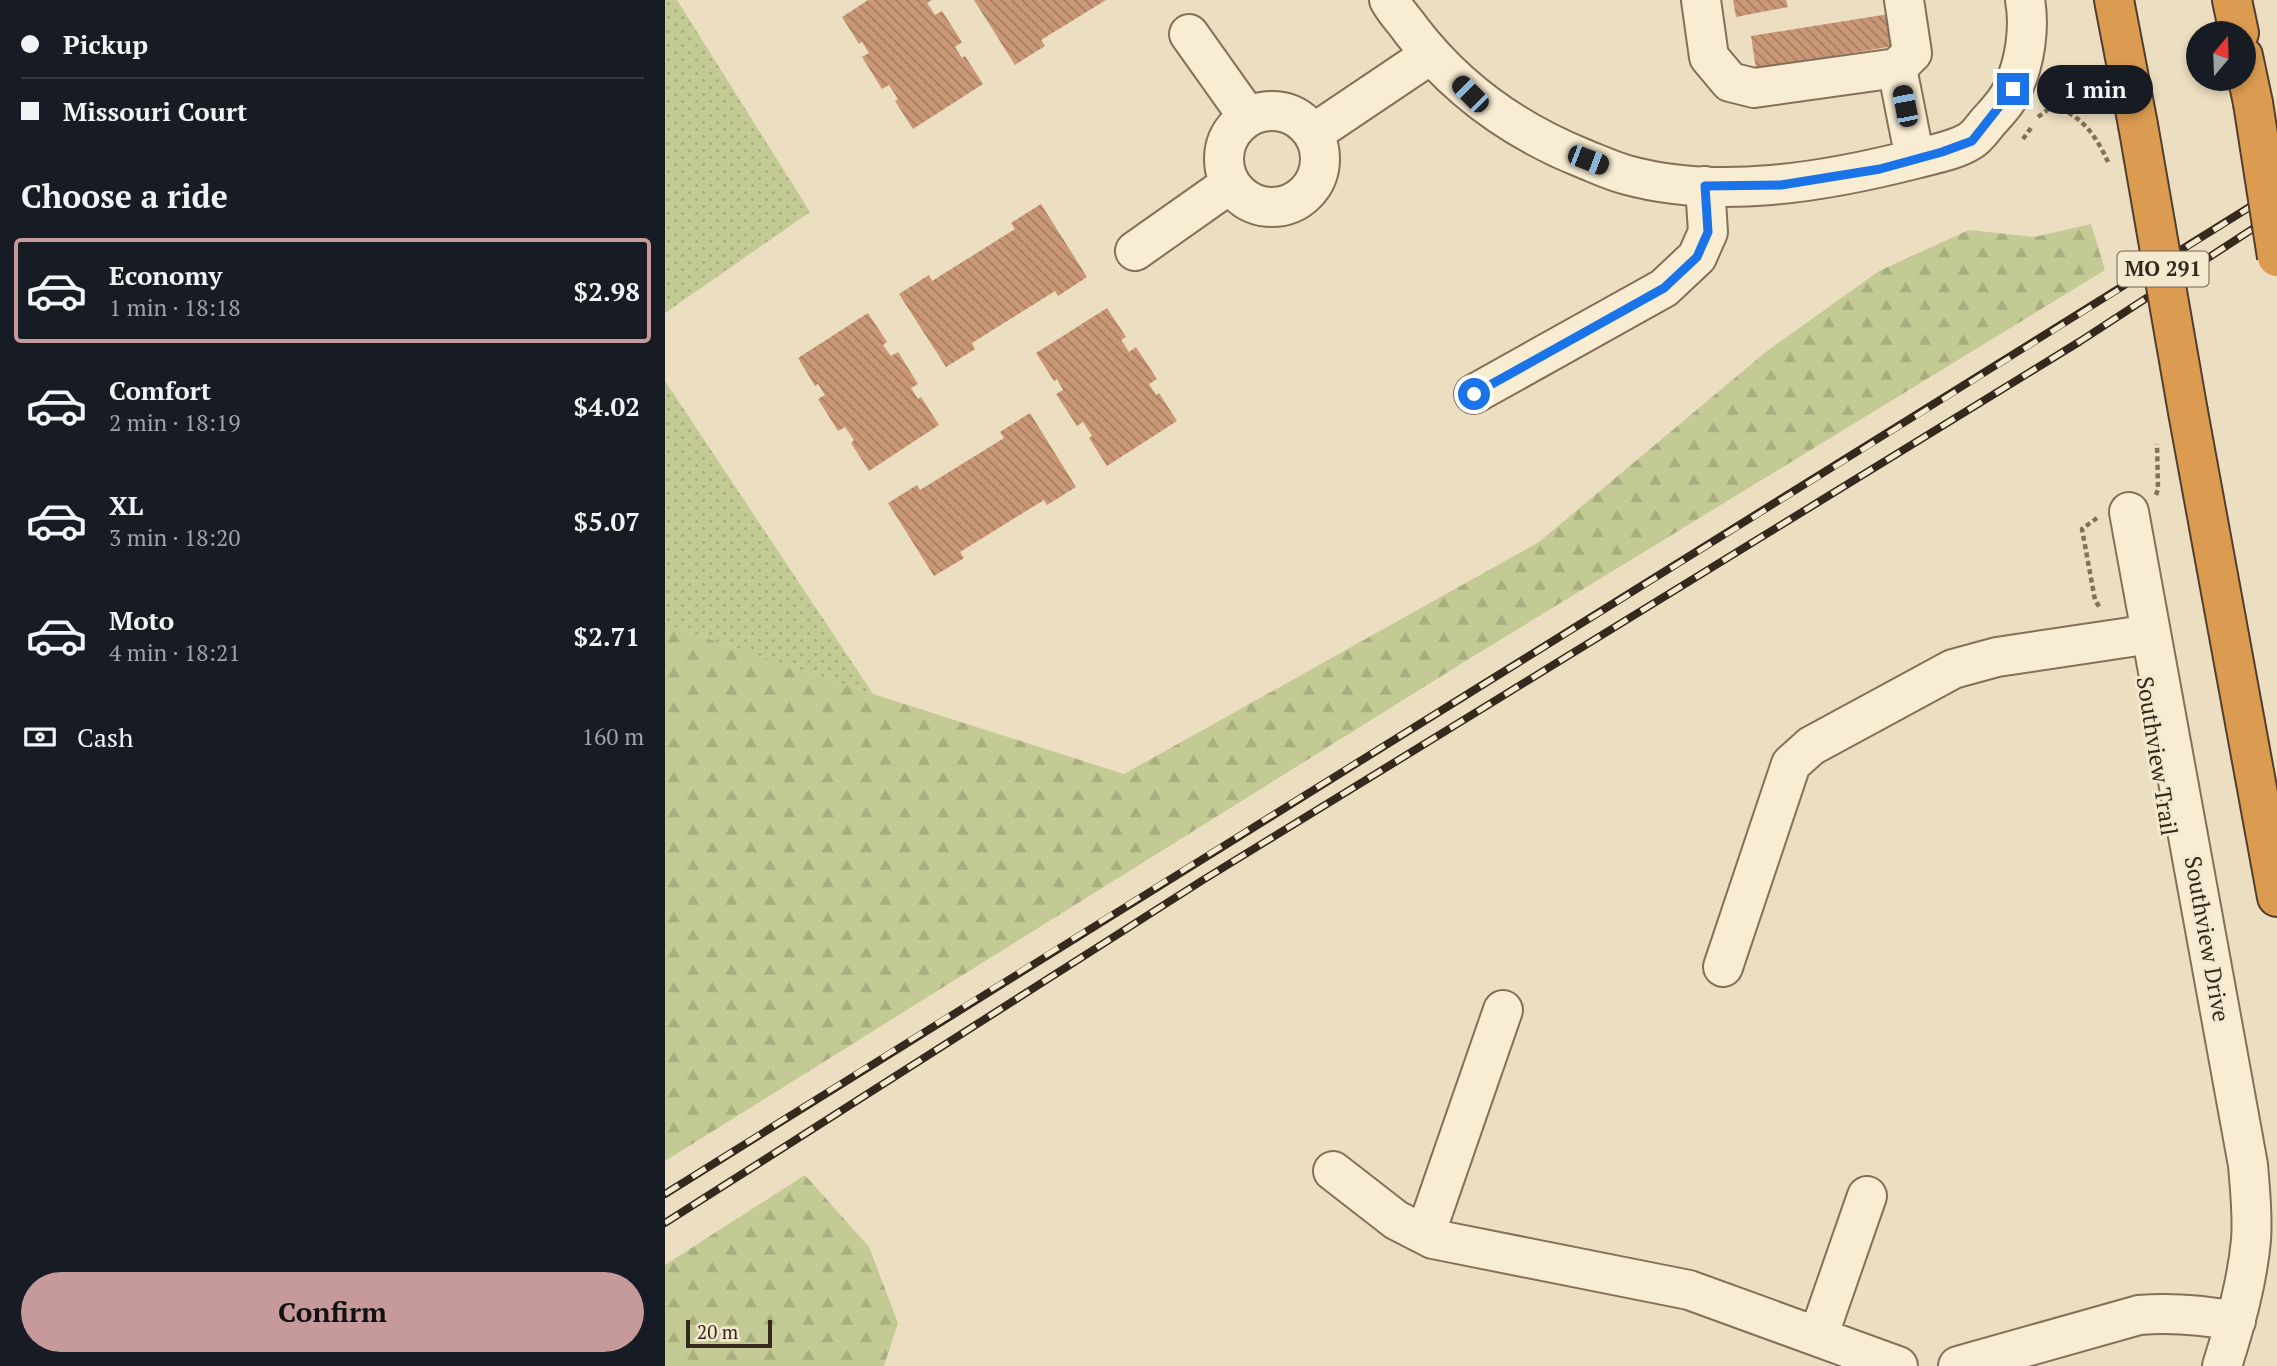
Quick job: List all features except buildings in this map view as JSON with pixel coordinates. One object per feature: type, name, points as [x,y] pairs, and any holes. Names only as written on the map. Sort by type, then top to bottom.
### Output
[{"type":"highway","name":"MO 291","points":[[2114,0],[2277,897]]},
{"type":"highway","points":[[2232,0],[2236,21]]},
{"type":"highway","points":[[2250,91],[2277,257]]},
{"type":"street","points":[[1389,0],[1430,55],[1470,94],[1501,117],[1552,146],[1626,175],[1665,183],[1705,186],[1781,185],[1880,169],[1972,141],[2013,89],[2026,43],[2025,0]]},
{"type":"street","points":[[1701,0],[1709,57],[1730,82],[1754,88],[1897,68],[1912,52],[1904,0]]},
{"type":"street","points":[[1189,34],[1248,117]]},
{"type":"street","points":[[1314,133],[1430,55]]},
{"type":"street","points":[[1897,68],[1915,159]]},
{"type":"street","points":[[1267,110],[1285,111],[1301,120],[1314,133],[1321,152],[1320,172],[1312,188],[1297,201],[1277,207],[1259,206],[1243,198],[1230,184],[1224,165],[1225,148],[1233,129],[1248,117],[1267,110]]},
{"type":"street","points":[[1135,251],[1230,184]]},
{"type":"street","points":[[1474,394],[1664,288],[1697,257],[1708,232],[1705,186]]},
{"type":"street","name":"Southview Drive","points":[[2129,512],[2135,636],[2248,1165],[2252,1208],[2251,1240],[2244,1289],[2222,1366]]},
{"type":"street","points":[[1723,967],[1791,764],[1811,746],[1953,669],[1997,657],[2135,636]]},
{"type":"street","points":[[1426,1235],[1503,1010]]},
{"type":"street","points":[[1333,1171],[1396,1220],[1433,1239],[1689,1290],[1898,1366]]},
{"type":"street","points":[[1818,1337],[1867,1196]]},
{"type":"street","points":[[1958,1366],[2003,1360],[2139,1315],[2203,1315],[2236,1321]]},
{"type":"path","points":[[2023,139],[2039,116],[2050,108],[2062,108],[2080,119],[2111,168]]},
{"type":"path","points":[[2082,529],[2095,600],[2135,636]]},
{"type":"green space","points":[[665,0],[677,0],[810,212],[665,313]]},
{"type":"green space","points":[[2091,224],[2105,270],[1472,657],[665,1161],[665,624],[1124,774],[1539,542],[1767,351],[1879,271],[1969,230],[2034,237]]},
{"type":"green space","points":[[665,381],[873,694],[665,624]]},
{"type":"green space","points":[[805,1175],[869,1247],[898,1323],[884,1366],[665,1366],[665,1265]]},
{"type":"railway","points":[[665,1194],[2277,190]]},
{"type":"railway","points":[[665,1223],[1203,880],[2079,342],[2277,213]]},
{"type":"route","points":[[1474,394],[1664,288],[1697,257],[1708,232],[1705,186],[1781,185],[1880,169],[1942,152],[1972,141],[2013,89]]}]
